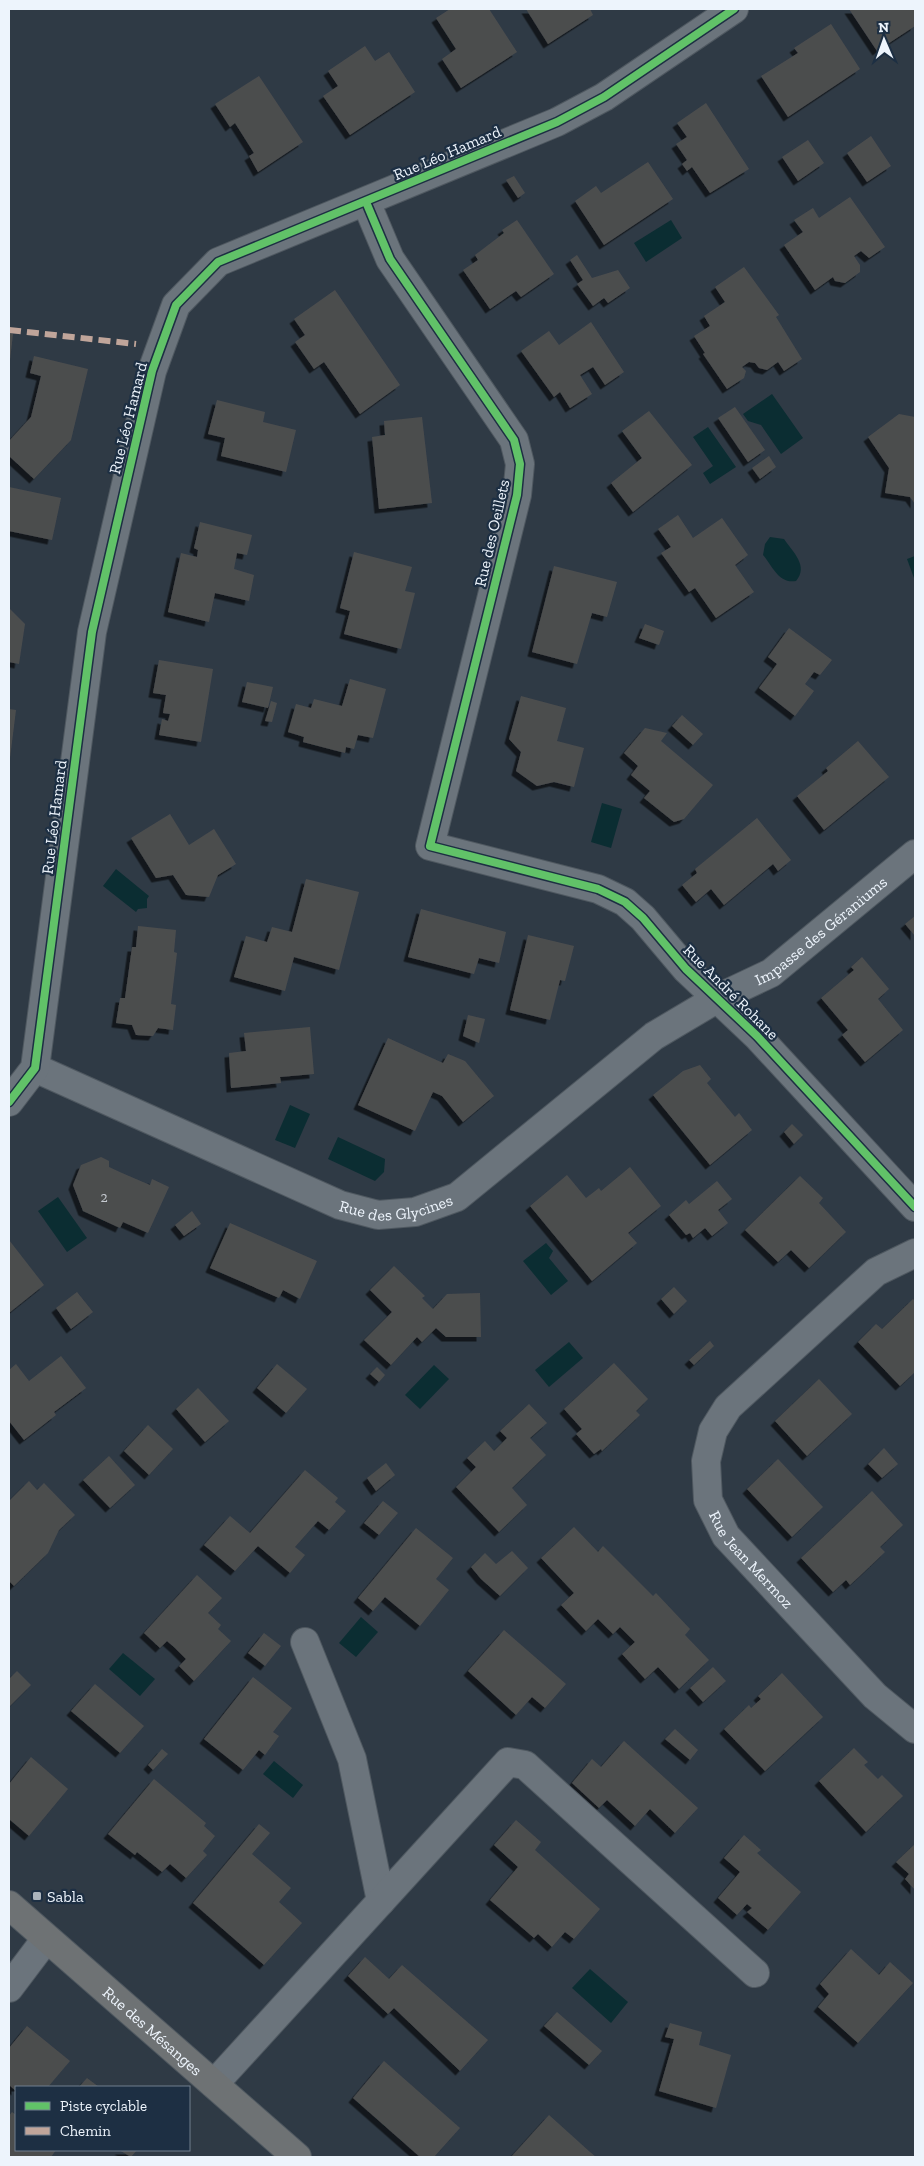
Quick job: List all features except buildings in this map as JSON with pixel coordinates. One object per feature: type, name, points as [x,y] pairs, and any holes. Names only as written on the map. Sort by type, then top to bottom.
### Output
[{"type":"main road","name":"Rue des Mésanges","points":[[9,1905],[297,2157]]},
{"type":"street","name":"Rue Léo Hamard","points":[[9,1102],[35,1068],[92,632],[152,371],[176,305],[218,262],[558,122],[604,97],[734,9]]},
{"type":"street","name":"Rue des Oeillets","points":[[366,202],[390,259],[514,440],[520,464],[517,495],[430,846]]},
{"type":"street","name":"Rue André Rohane","points":[[430,846],[598,889],[625,902],[644,918],[686,970],[757,1036],[915,1207]]},
{"type":"street","name":"Impasse des Géraniums","points":[[718,998],[771,973],[915,854]]},
{"type":"street","name":"Rue des Glycines","points":[[35,1068],[340,1205],[378,1215],[415,1212],[457,1197],[654,1036],[718,998]]},
{"type":"street","name":"Rue Jean Mermoz","points":[[915,1253],[876,1272],[728,1407],[713,1431],[706,1461],[708,1500],[726,1536],[874,1696],[915,1729]]},
{"type":"street","points":[[305,1642],[352,1759],[381,1900]]},
{"type":"street","points":[[214,2084],[508,1762],[525,1765],[755,1973]]},
{"type":"street","points":[[9,1988],[46,1938]]},
{"type":"shaded area","points":[[671,220],[682,238],[646,262],[634,243]]},
{"type":"shaded area","points":[[772,394],[803,438],[781,454],[761,425],[748,421],[743,414]]},
{"type":"shaded area","points":[[708,427],[736,467],[710,484],[703,473],[713,466],[693,437]]},
{"type":"shaded area","points":[[770,537],[784,539],[798,559],[801,570],[796,581],[785,580],[781,577],[763,555],[765,544]]},
{"type":"shaded area","points":[[915,556],[915,578],[914,578],[907,559]]},
{"type":"shaded area","points":[[602,803],[622,809],[611,848],[591,842]]},
{"type":"shaded area","points":[[116,869],[149,896],[147,908],[138,909],[136,912],[103,886]]},
{"type":"shaded area","points":[[290,1105],[310,1114],[295,1148],[275,1140]]},
{"type":"shaded area","points":[[338,1137],[385,1159],[384,1172],[375,1181],[328,1159]]},
{"type":"shaded area","points":[[58,1197],[87,1238],[67,1252],[38,1211]]},
{"type":"shaded area","points":[[546,1243],[553,1251],[549,1258],[568,1281],[551,1295],[523,1261]]},
{"type":"shaded area","points":[[569,1342],[583,1358],[549,1387],[535,1370]]},
{"type":"shaded area","points":[[434,1365],[449,1379],[420,1409],[405,1395]]},
{"type":"shaded area","points":[[361,1617],[378,1632],[356,1657],[339,1643]]},
{"type":"shaded area","points":[[123,1653],[155,1679],[140,1696],[109,1669]]},
{"type":"shaded area","points":[[274,1761],[303,1785],[293,1798],[263,1774]]},
{"type":"shaded area","points":[[590,1969],[628,2002],[611,2023],[572,1988]]},
{"type":"marked path","points":[[9,330],[136,344]]},
{"type":"cycle path","points":[[9,1102],[35,1068],[92,632],[152,371],[176,305],[218,262],[557,122],[604,97],[734,9]]},
{"type":"cycle path","points":[[366,202],[390,259],[514,440],[520,464],[517,495],[430,846],[598,889],[625,902],[643,918],[686,969],[757,1036],[915,1207]]},
{"type":"place","name":"Sabla","points":[[37,1896]]}]
